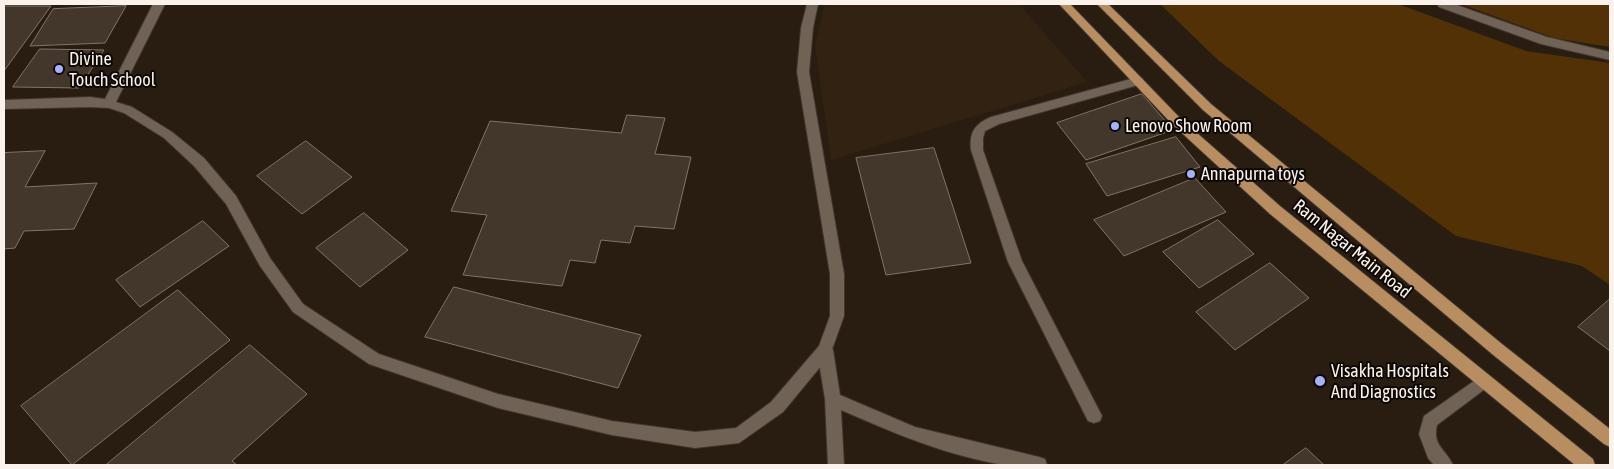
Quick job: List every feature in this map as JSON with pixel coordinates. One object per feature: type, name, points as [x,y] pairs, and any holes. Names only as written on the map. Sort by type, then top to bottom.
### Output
[{"type":"main road","name":"Ram Nagar Main Road","points":[[1064,4],[1176,121],[1274,210],[1587,465]]},
{"type":"main road","points":[[1102,4],[1207,107],[1497,349],[1610,439]]},
{"type":"street","points":[[109,104],[159,4]]},
{"type":"street","points":[[4,105],[90,102],[109,104],[128,110],[168,135],[199,162],[231,200],[265,262],[298,308],[374,359],[498,401],[612,428],[695,440],[738,434],[777,407],[825,350],[837,316],[837,274],[803,72],[807,28],[814,4]]},
{"type":"street","points":[[1443,4],[1545,41],[1610,56]]},
{"type":"street","points":[[1094,416],[1015,262],[977,150],[976,136],[981,126],[995,120],[1138,81]]},
{"type":"street","points":[[825,350],[833,399],[836,465]]},
{"type":"street","points":[[1445,465],[1434,453],[1427,434],[1430,421],[1484,381]]},
{"type":"street","points":[[833,399],[914,434],[1038,465]]},
{"type":"shaded area","points":[[825,4],[1019,4],[1087,82],[831,160],[815,44]]},
{"type":"shaded area","points":[[1160,4],[1398,4],[1526,51],[1610,63],[1610,285],[1582,266],[1456,236],[1219,61]]},
{"type":"shaded area","points":[[1461,4],[1610,4],[1610,47],[1554,38]]},
{"type":"building","points":[[4,6],[51,6],[4,71]]},
{"type":"building","points":[[126,6],[105,43],[30,46],[53,9]]},
{"type":"building","name":"Divine Touch School","points":[[40,49],[104,50],[79,88],[13,87]]},
{"type":"building","name":"Lenovo Show Room","points":[[1142,94],[1173,130],[1086,160],[1057,123]]},
{"type":"building","points":[[627,115],[665,118],[655,154],[691,157],[674,229],[635,226],[630,243],[601,240],[595,263],[570,260],[562,286],[463,275],[487,215],[451,211],[490,121],[621,133]]},
{"type":"building","points":[[1176,137],[1200,167],[1107,196],[1086,164]]},
{"type":"building","points":[[306,141],[352,177],[302,214],[257,176]]},
{"type":"building","points":[[934,148],[971,263],[886,275],[856,158]]},
{"type":"building","points":[[45,151],[25,187],[97,183],[74,229],[24,231],[15,248],[4,249],[4,153]]},
{"type":"building","points":[[1195,178],[1226,212],[1124,256],[1094,220]]},
{"type":"building","points":[[364,213],[408,250],[360,287],[316,248]]},
{"type":"building","points":[[1218,220],[1254,254],[1199,288],[1163,252]]},
{"type":"building","points":[[203,221],[229,246],[140,307],[116,280]]},
{"type":"building","points":[[1270,263],[1309,298],[1235,350],[1196,312]]},
{"type":"building","points":[[454,287],[641,335],[618,388],[425,337]]},
{"type":"building","points":[[178,290],[230,340],[72,465],[21,406]]},
{"type":"building","points":[[1610,299],[1610,351],[1578,327]]},
{"type":"building","points":[[250,345],[307,394],[232,461],[237,465],[106,465]]},
{"type":"building","points":[[1306,448],[1324,465],[1283,465]]},
{"type":"place","name":"Divine Touch School","points":[[59,69]]},
{"type":"place","name":"Lenovo Show Room","points":[[1115,126]]},
{"type":"place","name":"Annapurna toys","points":[[1191,174]]},
{"type":"place","name":"Visakha Hospitals And Diagnostics","points":[[1320,381]]}]
